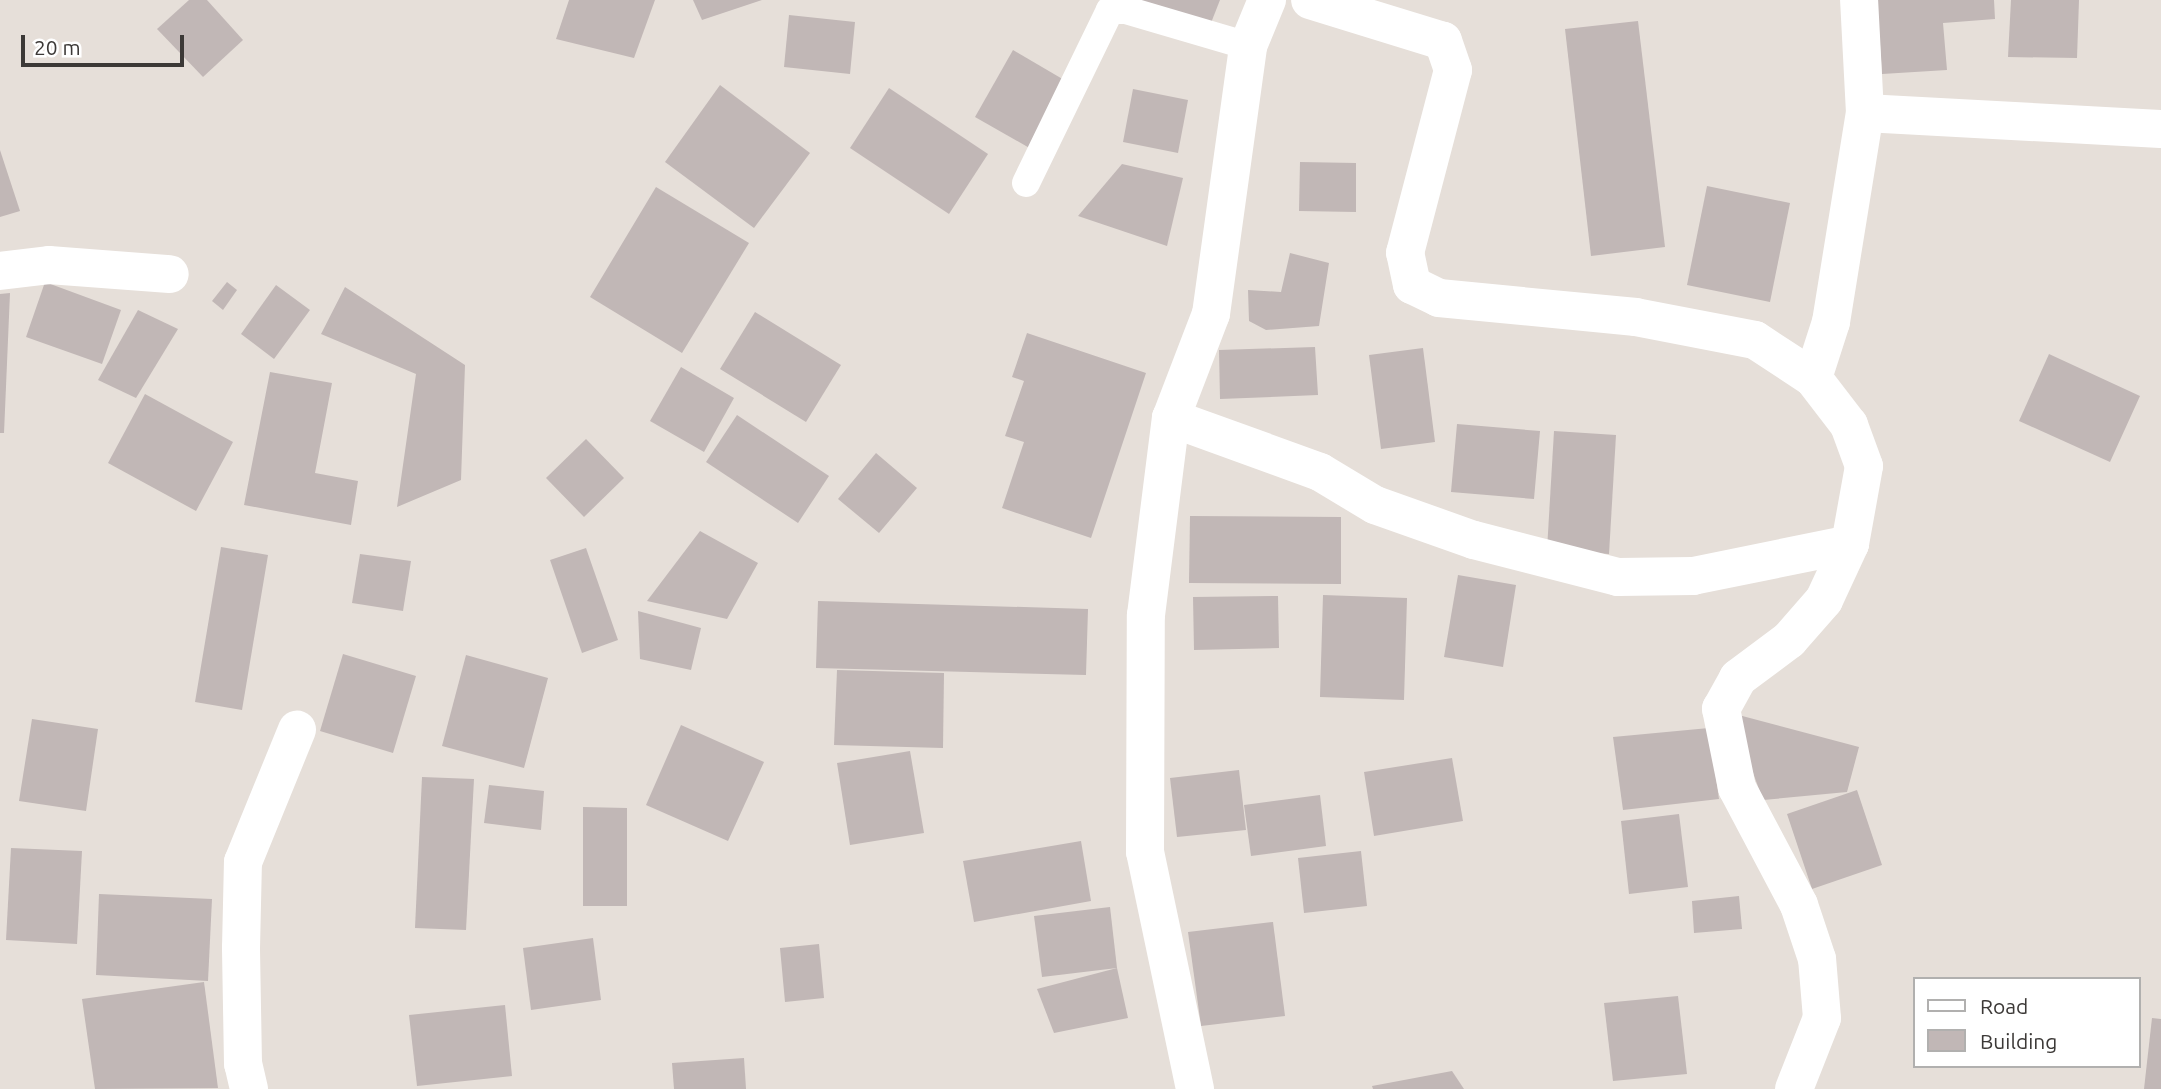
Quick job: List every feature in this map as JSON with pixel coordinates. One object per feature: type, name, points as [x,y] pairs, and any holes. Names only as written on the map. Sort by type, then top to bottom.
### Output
[{"type":"street","points":[[1195,1089],[1145,852],[1146,615],[1171,418],[1211,314],[1248,46],[1267,0]]},
{"type":"street","points":[[1310,0],[1443,41],[1453,70],[1405,253],[1412,285],[1438,298],[1636,317],[1755,340],[1813,378],[1849,425],[1864,466],[1850,544],[1824,600],[1789,640],[1738,678],[1721,709],[1737,788],[1799,905],[1817,959],[1822,1018],[1794,1089]]},
{"type":"street","points":[[1813,378],[1831,323],[1865,113],[1859,0]]},
{"type":"street","points":[[1865,113],[2161,130]]},
{"type":"street","points":[[0,271],[49,265],[170,274]]},
{"type":"street","points":[[1171,418],[1320,472],[1375,505],[1474,540],[1618,577],[1693,576],[1850,544]]},
{"type":"street","points":[[249,1089],[243,1064],[243,862],[297,730]]},
{"type":"lane","points":[[1026,183],[1110,10],[1126,10],[1248,46]]},
{"type":"building","points":[[189,0],[207,0],[243,40],[203,77],[157,29]]},
{"type":"building","points":[[569,0],[655,0],[634,58],[556,39]]},
{"type":"building","points":[[693,0],[762,0],[702,20]]},
{"type":"building","points":[[1140,0],[1220,0],[1209,28]]},
{"type":"building","points":[[1877,0],[1994,0],[1995,19],[1943,23],[1947,70],[1882,74]]},
{"type":"building","points":[[2011,0],[2079,0],[2077,58],[2008,57]]},
{"type":"building","points":[[789,15],[855,22],[850,74],[784,67]]},
{"type":"building","points":[[1638,21],[1665,247],[1591,256],[1565,29]]},
{"type":"building","points":[[1013,50],[1071,84],[1033,150],[975,117]]},
{"type":"building","points":[[720,85],[810,153],[754,228],[665,162]]},
{"type":"building","points":[[889,88],[988,154],[949,214],[850,148]]},
{"type":"building","points":[[1133,89],[1188,100],[1178,153],[1123,142]]},
{"type":"building","points":[[0,150],[20,211],[0,217]]},
{"type":"building","points":[[1300,162],[1356,163],[1356,212],[1299,211]]},
{"type":"building","points":[[1122,164],[1183,178],[1167,246],[1078,216]]},
{"type":"building","points":[[1707,186],[1790,203],[1770,302],[1687,285]]},
{"type":"building","points":[[656,187],[749,243],[682,353],[590,297]]},
{"type":"building","points":[[1290,253],[1329,263],[1319,326],[1266,330],[1249,321],[1248,290],[1281,292]]},
{"type":"building","points":[[45,282],[121,310],[102,364],[26,337]]},
{"type":"building","points":[[227,282],[237,290],[223,310],[212,301]]},
{"type":"building","points":[[276,285],[310,310],[274,359],[241,334]]},
{"type":"building","points":[[345,287],[465,365],[461,480],[397,507],[416,374],[321,334]]},
{"type":"building","points":[[10,293],[4,433],[0,433],[0,294]]},
{"type":"building","points":[[138,310],[178,329],[136,398],[98,380]]},
{"type":"building","points":[[755,312],[841,365],[806,422],[720,369]]},
{"type":"building","points":[[1027,333],[1146,373],[1091,538],[1002,508],[1024,442],[1005,436],[1024,381],[1012,377]]},
{"type":"building","points":[[1315,347],[1318,395],[1220,399],[1219,350]]},
{"type":"building","points":[[1423,348],[1435,442],[1381,449],[1369,355]]},
{"type":"building","points":[[2049,354],[2140,396],[2110,462],[2019,421]]},
{"type":"building","points":[[681,367],[734,398],[704,452],[650,421]]},
{"type":"building","points":[[270,372],[332,383],[315,473],[358,481],[351,525],[244,505]]},
{"type":"building","points":[[145,394],[233,442],[196,511],[108,463]]},
{"type":"building","points":[[737,415],[829,476],[798,523],[706,462]]},
{"type":"building","points":[[1457,424],[1540,431],[1534,499],[1451,492]]},
{"type":"building","points":[[1554,431],[1616,435],[1609,554],[1547,550]]},
{"type":"building","points":[[586,439],[624,478],[584,517],[546,478]]},
{"type":"building","points":[[876,453],[917,488],[879,533],[838,499]]},
{"type":"building","points":[[1190,516],[1341,517],[1341,584],[1189,583]]},
{"type":"building","points":[[700,531],[758,563],[727,619],[647,601]]},
{"type":"building","points":[[221,547],[268,555],[242,710],[195,702]]},
{"type":"building","points":[[586,548],[618,640],[582,653],[550,560]]},
{"type":"building","points":[[360,554],[411,561],[403,611],[352,603]]},
{"type":"building","points":[[1458,575],[1516,585],[1503,667],[1444,657]]},
{"type":"building","points":[[1323,595],[1407,598],[1404,700],[1320,697]]},
{"type":"building","points":[[1278,596],[1279,648],[1194,650],[1193,597]]},
{"type":"building","points":[[818,601],[1088,609],[1086,675],[816,668]]},
{"type":"building","points":[[638,611],[701,628],[691,670],[640,659]]},
{"type":"building","points":[[343,654],[416,676],[393,753],[320,731]]},
{"type":"building","points":[[466,655],[548,678],[524,768],[442,746]]},
{"type":"building","points":[[837,670],[944,673],[943,748],[834,745]]},
{"type":"building","points":[[1731,713],[1859,747],[1847,792],[1763,800]]},
{"type":"building","points":[[32,719],[98,729],[86,811],[19,801]]},
{"type":"building","points":[[681,725],[764,762],[728,841],[646,805]]},
{"type":"building","points":[[1709,728],[1719,799],[1623,810],[1613,737]]},
{"type":"building","points":[[910,751],[924,833],[850,845],[837,763]]},
{"type":"building","points":[[1452,758],[1463,821],[1374,836],[1364,772]]},
{"type":"building","points":[[1239,770],[1246,830],[1177,837],[1170,778]]},
{"type":"building","points":[[422,777],[474,779],[466,930],[415,928]]},
{"type":"building","points":[[489,785],[544,791],[541,830],[484,823]]},
{"type":"building","points":[[1857,790],[1882,865],[1812,889],[1787,814]]},
{"type":"building","points":[[1320,795],[1326,846],[1251,856],[1244,805]]},
{"type":"building","points":[[583,807],[627,808],[627,906],[583,906]]},
{"type":"building","points":[[1679,814],[1688,887],[1629,894],[1621,821]]},
{"type":"building","points":[[1081,841],[1091,901],[974,922],[963,861]]},
{"type":"building","points":[[11,848],[82,851],[77,944],[6,940]]},
{"type":"building","points":[[1361,851],[1367,906],[1304,913],[1298,858]]},
{"type":"building","points":[[99,894],[212,899],[208,981],[96,975]]},
{"type":"building","points":[[1739,896],[1742,929],[1694,933],[1692,901]]},
{"type":"building","points":[[1110,907],[1117,968],[1042,977],[1034,916]]},
{"type":"building","points":[[1273,922],[1285,1016],[1201,1026],[1188,932]]},
{"type":"building","points":[[593,938],[601,1000],[531,1010],[523,948]]},
{"type":"building","points":[[819,944],[824,998],[785,1002],[780,948]]},
{"type":"building","points":[[1117,968],[1128,1018],[1054,1033],[1037,989]]},
{"type":"building","points":[[204,982],[218,1088],[95,1089],[82,999]]},
{"type":"building","points":[[1678,996],[1687,1074],[1613,1081],[1604,1003]]},
{"type":"building","points":[[505,1005],[512,1076],[417,1086],[409,1015]]},
{"type":"building","points":[[2152,1018],[2161,1019],[2161,1089],[2144,1089]]},
{"type":"building","points":[[744,1058],[746,1089],[674,1089],[672,1063]]},
{"type":"building","points":[[1452,1071],[1464,1089],[1373,1089],[1372,1086]]}]
